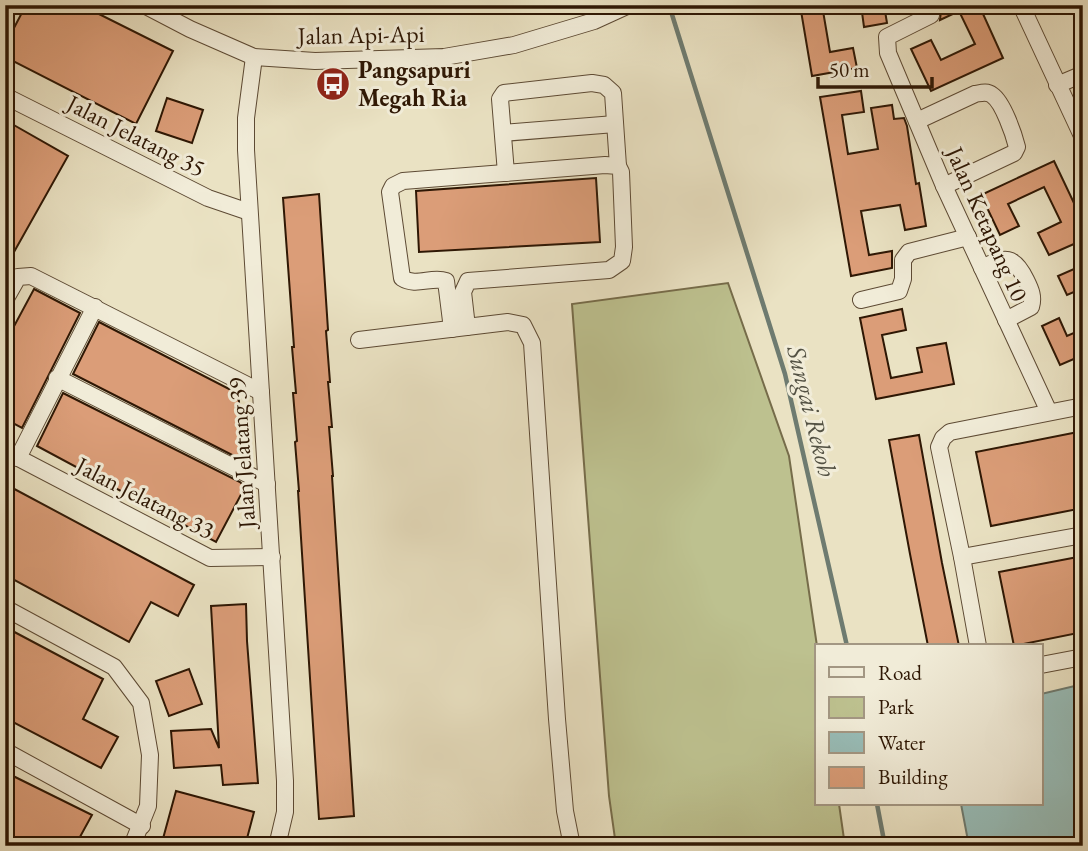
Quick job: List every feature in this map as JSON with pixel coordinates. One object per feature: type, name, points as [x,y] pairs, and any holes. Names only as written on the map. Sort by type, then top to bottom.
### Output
[{"type":"street","name":"Jalan Api-Api","points":[[144,5],[254,57],[316,61],[444,57],[514,45],[594,21],[629,5]]},
{"type":"street","points":[[1021,5],[1083,138]]},
{"type":"street","name":"Jalan Ketapang 10","points":[[932,15],[887,37],[888,53],[944,186],[1049,412]]},
{"type":"street","name":"Jalan Jelatang 39","points":[[254,57],[246,118],[249,212],[285,781],[285,812],[277,846]]},
{"type":"street","points":[[1056,85],[1083,74]]},
{"type":"street","points":[[459,328],[463,292],[468,281],[609,270],[622,261],[624,247],[621,172],[618,166],[613,93],[609,87],[592,83],[504,93],[500,99],[506,173]]},
{"type":"street","points":[[916,121],[975,94],[986,92],[999,102],[1015,140],[1017,148],[1014,153],[944,186]]},
{"type":"street","name":"Jalan Jelatang 35","points":[[5,96],[208,198],[249,212]]},
{"type":"street","points":[[503,133],[615,124]]},
{"type":"street","points":[[459,328],[446,281],[440,279],[411,283],[402,278],[390,192],[393,186],[403,181],[618,166]]},
{"type":"street","points":[[861,300],[899,291],[903,279],[903,260],[909,252],[968,237]]},
{"type":"street","points":[[982,268],[998,260],[1013,261],[1019,266],[1032,292],[1034,300],[1031,307],[1006,320]]},
{"type":"street","points":[[5,300],[14,278],[31,276],[261,392]]},
{"type":"street","points":[[12,455],[95,307]]},
{"type":"street","points":[[359,340],[508,321],[523,325],[532,343],[557,719],[565,811],[572,846]]},
{"type":"street","points":[[57,378],[267,484]]},
{"type":"street","points":[[978,644],[939,447],[950,432],[1083,406]]},
{"type":"street","name":"Jalan Jelatang 33","points":[[12,455],[210,558],[272,556]]},
{"type":"street","points":[[962,557],[1083,534]]},
{"type":"street","points":[[5,608],[114,667],[141,703],[150,755],[148,806],[132,846]]},
{"type":"street","points":[[1042,665],[1083,657]]},
{"type":"street","points":[[5,751],[142,826]]},
{"type":"green space","points":[[728,283],[789,456],[817,644],[815,806],[839,806],[845,846],[616,846],[609,796],[572,304]]},
{"type":"water","points":[[1083,684],[1083,846],[969,846],[961,806],[1042,806],[1042,694]]},
{"type":"building","points":[[26,5],[81,5],[173,51],[136,124],[5,57],[5,45]]},
{"type":"building","points":[[800,5],[822,5],[830,52],[853,48],[857,68],[812,76]]},
{"type":"building","points":[[861,5],[884,5],[887,23],[864,27]]},
{"type":"building","points":[[934,5],[979,5],[1003,58],[931,91],[911,49],[931,40],[941,60],[975,44],[959,11],[940,20],[941,11]]},
{"type":"building","points":[[861,91],[864,112],[842,115],[848,154],[878,149],[871,108],[892,105],[894,119],[904,118],[907,126],[926,226],[905,230],[900,205],[861,211],[869,255],[892,251],[892,268],[851,276],[820,97]]},
{"type":"building","points":[[167,98],[203,110],[192,143],[156,131]]},
{"type":"building","points":[[5,120],[68,156],[5,268]]},
{"type":"building","points":[[1054,161],[1083,222],[1083,240],[1049,255],[1038,233],[1061,222],[1044,187],[1008,204],[1019,226],[1000,235],[981,195]]},
{"type":"building","points":[[596,178],[600,242],[419,252],[416,191]]},
{"type":"building","points":[[319,194],[328,330],[328,382],[332,427],[329,427],[354,816],[319,819],[295,442],[294,347],[283,198]]},
{"type":"building","points":[[1083,265],[1083,280],[1078,282],[1081,289],[1067,295],[1058,276]]},
{"type":"building","points":[[34,289],[80,313],[22,428],[5,419],[5,343]]},
{"type":"building","points":[[902,309],[906,330],[882,335],[891,378],[922,372],[917,348],[946,343],[954,384],[876,399],[860,318]]},
{"type":"building","points":[[1059,318],[1067,336],[1083,329],[1083,355],[1060,365],[1042,326]]},
{"type":"building","points":[[99,322],[235,392],[239,401],[240,459],[73,374]]},
{"type":"building","points":[[63,393],[240,482],[245,487],[216,542],[37,446]]},
{"type":"building","points":[[1083,431],[1083,508],[991,526],[976,452]]},
{"type":"building","points":[[919,435],[959,644],[928,644],[889,440]]},
{"type":"building","points":[[5,484],[194,585],[178,616],[151,602],[129,642],[5,575]]},
{"type":"building","points":[[1083,556],[1083,632],[1014,644],[999,572]]},
{"type":"building","points":[[246,604],[258,783],[223,785],[221,765],[174,768],[171,731],[211,729],[219,748],[211,606]]},
{"type":"building","points":[[5,627],[103,679],[83,719],[118,737],[101,768],[5,718]]},
{"type":"building","points":[[189,669],[202,704],[169,716],[156,681]]},
{"type":"building","points":[[5,772],[92,815],[75,846],[5,846]]},
{"type":"building","points":[[176,791],[254,812],[245,846],[161,846]]},
{"type":"waterway","name":"Sungai Rekoh","points":[[669,5],[785,374],[847,644]]},
{"type":"waterway","name":"Sungai Rekoh","points":[[877,806],[885,846]]},
{"type":"place","name":"Pangsapuri Megah Ria","points":[[333,84]]}]
